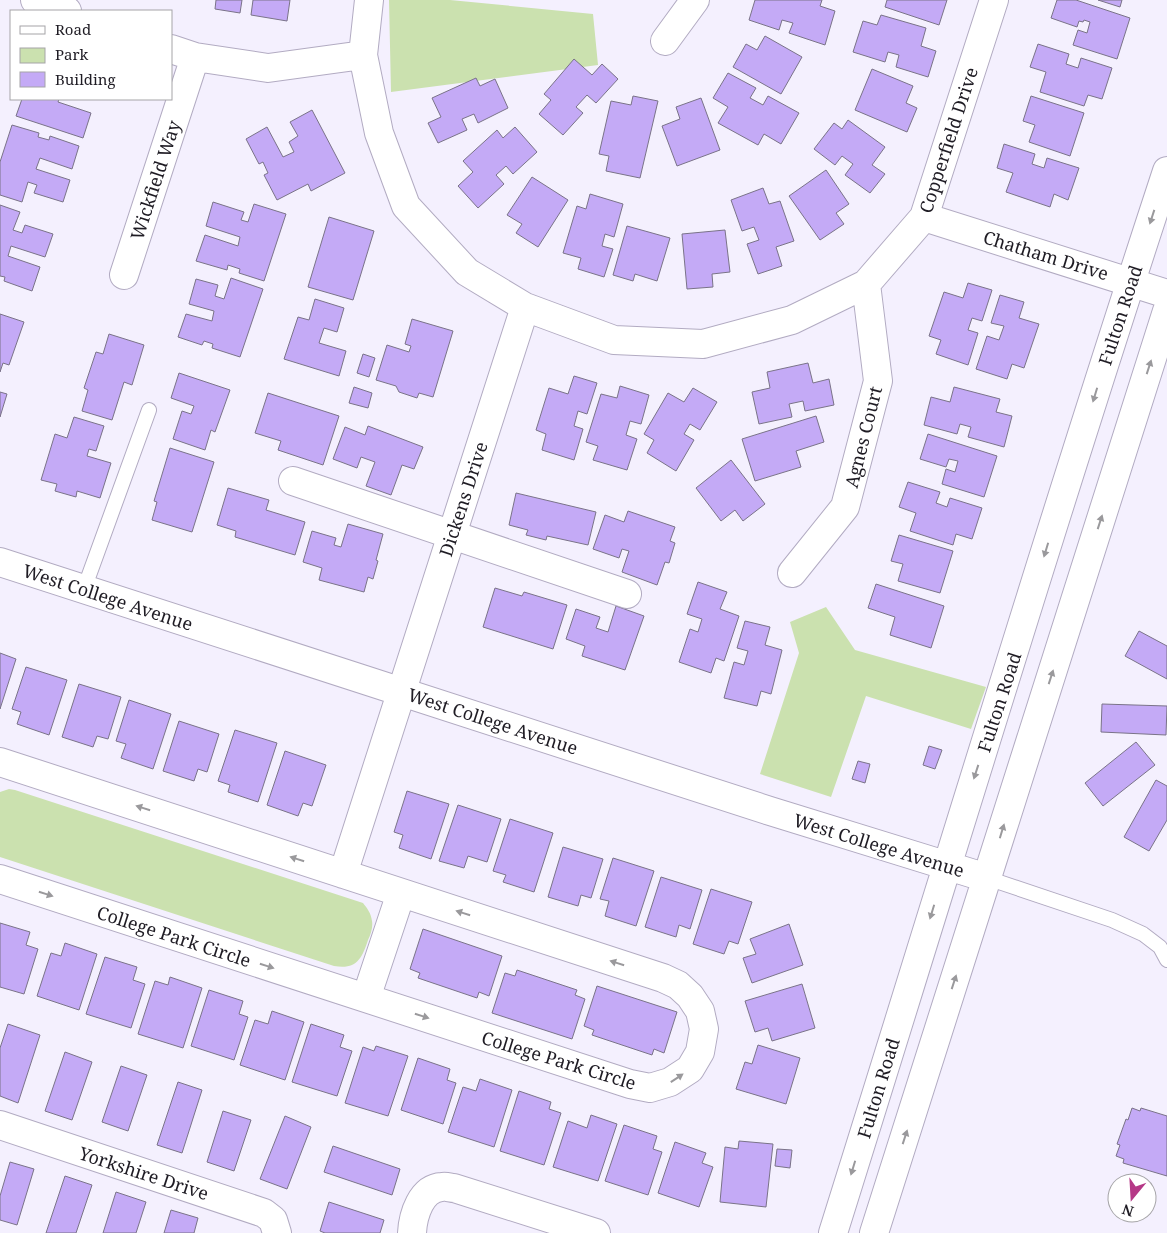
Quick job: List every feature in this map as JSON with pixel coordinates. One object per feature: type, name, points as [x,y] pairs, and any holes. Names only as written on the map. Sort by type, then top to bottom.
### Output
[{"type":"street","points":[[35,0],[64,10]]},
{"type":"street","name":"Copperfield Drive","points":[[369,0],[363,56],[379,132],[406,206],[467,272],[524,307],[614,340],[703,344],[792,320],[866,284],[924,217],[994,0]]},
{"type":"street","points":[[664,41],[695,0]]},
{"type":"street","points":[[183,53],[268,68],[363,56]]},
{"type":"street","name":"Wickfield Way","points":[[172,94],[183,53]]},
{"type":"street","name":"Wickfield Way","points":[[124,275],[171,100]]},
{"type":"street","name":"Fulton Road","points":[[833,1233],[946,866],[1130,282],[1167,171]]},
{"type":"street","name":"Chatham Drive","points":[[924,217],[1167,294]]},
{"type":"street","name":"Agnes Court","points":[[792,573],[845,507],[878,381],[866,284]]},
{"type":"street","name":"Dickens Drive","points":[[402,692],[524,307]]},
{"type":"street","points":[[874,1233],[1167,311]]},
{"type":"street","points":[[293,481],[626,594]]},
{"type":"street","name":"West College Avenue","points":[[0,562],[779,814],[987,878]]},
{"type":"street","points":[[343,874],[402,692]]},
{"type":"street","name":"College Park Circle","points":[[0,762],[654,975],[678,985],[690,996],[700,1011],[704,1029],[700,1052],[690,1069],[670,1082],[650,1088],[630,1084],[0,879]]},
{"type":"street","points":[[366,998],[401,893]]},
{"type":"street","name":"Yorkshire Drive","points":[[0,1126],[264,1214],[273,1220],[277,1233]]},
{"type":"street","points":[[412,1233],[414,1217],[424,1196],[432,1190],[442,1187],[454,1188],[596,1233]]},
{"type":"lane","points":[[84,589],[149,410]]},
{"type":"lane","points":[[987,878],[1112,920],[1143,934],[1160,947],[1167,960]]},
{"type":"green space","points":[[389,0],[450,0],[593,14],[598,65],[391,92]]},
{"type":"green space","points":[[826,607],[855,650],[986,687],[971,729],[866,696],[831,797],[760,774],[799,653],[790,622]]},
{"type":"green space","points":[[9,789],[363,903],[370,913],[372,928],[363,953],[353,965],[334,966],[0,857],[0,792]]},
{"type":"building","points":[[216,0],[242,0],[240,13],[215,9]]},
{"type":"building","points":[[253,0],[290,0],[287,21],[251,15]]},
{"type":"building","points":[[755,0],[822,0],[820,6],[835,11],[825,45],[789,33],[793,23],[782,20],[779,30],[749,20]]},
{"type":"building","points":[[887,0],[947,0],[939,25],[885,7]]},
{"type":"building","points":[[1057,0],[1076,0],[1130,18],[1117,59],[1073,45],[1078,30],[1087,33],[1090,22],[1079,21],[1077,27],[1051,18]]},
{"type":"building","points":[[1098,0],[1122,0],[1120,7]]},
{"type":"building","points":[[881,15],[926,28],[921,46],[936,51],[928,77],[896,67],[899,55],[888,52],[885,62],[853,52],[863,21],[877,25]]},
{"type":"building","points":[[765,36],[802,57],[781,94],[733,67],[746,44],[757,50]]},
{"type":"building","points":[[1038,44],[1069,54],[1066,64],[1078,68],[1081,58],[1112,68],[1102,99],[1088,95],[1084,106],[1040,92],[1046,72],[1030,67]]},
{"type":"building","points":[[574,59],[592,75],[602,64],[618,79],[596,103],[587,95],[576,107],[583,113],[563,135],[539,114],[551,100],[544,94]]},
{"type":"building","points":[[872,69],[913,86],[906,103],[917,108],[907,132],[855,110]]},
{"type":"building","points":[[728,73],[756,88],[750,98],[763,105],[768,96],[799,113],[781,144],[764,134],[758,145],[718,123],[728,107],[713,98]]},
{"type":"building","points":[[476,78],[480,86],[495,79],[508,108],[478,123],[474,114],[462,119],[467,130],[438,143],[428,123],[441,117],[432,98]]},
{"type":"building","points":[[633,96],[658,101],[640,178],[606,171],[609,156],[599,154],[611,101],[631,105]]},
{"type":"building","points":[[1031,96],[1084,113],[1070,156],[1029,142],[1035,125],[1023,121]]},
{"type":"building","points":[[701,98],[720,150],[677,166],[662,126],[680,119],[676,107]]},
{"type":"building","points":[[22,100],[59,100],[58,102],[91,113],[83,138],[16,116]]},
{"type":"building","points":[[312,110],[345,173],[311,191],[308,184],[277,200],[264,175],[268,173],[263,162],[259,164],[246,139],[267,127],[283,157],[294,152],[289,142],[298,136],[290,122]]},
{"type":"building","points":[[848,120],[885,147],[872,165],[885,174],[870,193],[845,175],[853,164],[842,156],[835,165],[814,149],[834,123],[842,129]]},
{"type":"building","points":[[12,125],[39,133],[38,137],[49,140],[50,136],[79,146],[72,169],[40,158],[36,169],[70,180],[63,202],[34,193],[37,185],[28,182],[22,202],[0,195],[0,162]]},
{"type":"building","points":[[515,127],[537,152],[513,174],[506,166],[496,175],[504,184],[478,208],[458,186],[473,172],[463,161],[497,130],[503,138]]},
{"type":"building","points":[[1004,144],[1035,154],[1032,164],[1044,168],[1047,158],[1079,168],[1068,200],[1054,194],[1050,207],[1006,192],[1013,173],[997,168]]},
{"type":"building","points":[[826,170],[849,204],[836,213],[844,224],[820,240],[789,196]]},
{"type":"building","points":[[532,177],[568,200],[538,247],[516,233],[522,224],[507,215]]},
{"type":"building","points":[[763,188],[769,204],[780,201],[794,241],[776,247],[782,266],[758,274],[747,244],[759,240],[754,227],[742,231],[731,200]]},
{"type":"building","points":[[590,194],[623,204],[614,237],[605,234],[602,246],[613,249],[604,277],[578,269],[581,258],[563,253],[577,206],[586,209]]},
{"type":"building","points":[[213,202],[244,212],[241,220],[248,222],[254,204],[286,214],[264,281],[239,273],[240,269],[228,265],[227,270],[196,261],[205,235],[238,246],[240,237],[206,226]]},
{"type":"building","points":[[0,205],[20,212],[13,230],[22,233],[25,225],[53,234],[45,257],[11,246],[8,256],[40,267],[32,291],[4,281],[5,277],[0,276]]},
{"type":"building","points":[[329,217],[374,231],[353,300],[308,287]]},
{"type":"building","points":[[627,226],[670,238],[657,281],[635,274],[633,281],[613,275]]},
{"type":"building","points":[[725,230],[730,272],[712,274],[713,287],[687,289],[682,234]]},
{"type":"building","points":[[231,278],[263,289],[240,357],[212,348],[213,344],[204,341],[202,345],[178,337],[186,314],[212,321],[214,311],[189,304],[196,279],[218,285],[215,296],[224,299]]},
{"type":"building","points":[[968,283],[992,290],[982,321],[972,318],[968,330],[978,333],[968,365],[936,354],[941,340],[929,336],[944,292],[963,298]]},
{"type":"building","points":[[1000,295],[1024,302],[1019,318],[1039,324],[1024,368],[1012,364],[1007,379],[976,369],[987,336],[999,340],[1004,326],[991,323]]},
{"type":"building","points":[[315,299],[344,308],[337,332],[324,328],[319,343],[346,351],[339,376],[284,359],[298,317],[309,320]]},
{"type":"building","points":[[0,314],[24,322],[9,365],[3,363],[0,372]]},
{"type":"building","points":[[412,319],[453,331],[433,397],[419,393],[417,398],[399,392],[396,386],[376,380],[387,345],[409,352],[411,346],[405,344]]},
{"type":"building","points":[[109,334],[144,345],[132,385],[124,382],[112,420],[82,411],[88,390],[84,388],[96,352],[103,354]]},
{"type":"building","points":[[363,354],[375,358],[369,377],[357,373]]},
{"type":"building","points":[[808,363],[813,383],[829,379],[834,405],[805,411],[803,401],[789,404],[792,417],[759,424],[752,392],[770,388],[767,372]]},
{"type":"building","points":[[179,373],[230,390],[215,432],[211,430],[205,450],[173,439],[182,411],[191,414],[194,406],[171,398]]},
{"type":"building","points":[[574,376],[597,383],[587,414],[578,411],[574,426],[583,429],[574,460],[542,450],[546,434],[536,430],[549,388],[568,394]]},
{"type":"building","points":[[620,386],[649,395],[641,424],[630,421],[626,435],[637,439],[627,470],[593,460],[598,446],[586,442],[601,394],[617,398]]},
{"type":"building","points":[[354,387],[372,393],[368,408],[349,403]]},
{"type":"building","points":[[954,387],[1000,399],[996,412],[1012,416],[1004,447],[968,437],[971,427],[960,424],[957,434],[924,425],[931,397],[950,402]]},
{"type":"building","points":[[693,388],[717,402],[700,430],[690,424],[684,434],[694,440],[676,471],[647,453],[654,440],[644,434],[668,393],[684,402]]},
{"type":"building","points":[[0,392],[7,394],[0,417]]},
{"type":"building","points":[[268,393],[339,416],[323,465],[278,450],[281,441],[255,433]]},
{"type":"building","points":[[816,416],[824,442],[796,451],[801,467],[755,481],[742,439]]},
{"type":"building","points":[[74,417],[104,426],[96,451],[89,449],[87,456],[111,463],[100,498],[77,491],[76,497],[55,491],[57,484],[41,480],[55,434],[67,438]]},
{"type":"building","points":[[368,426],[423,447],[414,469],[402,465],[391,495],[366,486],[375,462],[361,457],[357,468],[333,459],[345,427],[365,435]]},
{"type":"building","points":[[928,434],[997,456],[984,497],[942,484],[946,469],[955,472],[958,461],[949,459],[946,467],[920,459]]},
{"type":"building","points":[[170,448],[214,462],[192,532],[152,520],[157,502],[154,501]]},
{"type":"building","points":[[731,460],[765,504],[743,521],[735,510],[721,521],[696,488]]},
{"type":"building","points":[[908,482],[940,492],[936,503],[947,507],[950,498],[982,508],[972,539],[956,534],[953,545],[910,531],[916,513],[899,507]]},
{"type":"building","points":[[228,488],[269,500],[266,510],[305,522],[295,555],[235,537],[236,531],[217,525]]},
{"type":"building","points":[[516,493],[596,512],[588,545],[547,536],[546,540],[526,535],[528,530],[509,525]]},
{"type":"building","points":[[628,511],[675,527],[670,541],[675,543],[669,563],[665,562],[657,585],[622,572],[629,551],[622,549],[619,558],[593,549],[605,515],[624,522]]},
{"type":"building","points":[[348,524],[383,534],[373,579],[368,577],[364,592],[319,580],[322,568],[303,562],[312,531],[336,538],[334,545],[341,547]]},
{"type":"building","points":[[899,535],[953,551],[940,593],[898,581],[903,564],[891,561]]},
{"type":"building","points":[[698,582],[727,592],[720,609],[739,616],[724,661],[716,658],[711,673],[679,662],[690,629],[698,632],[702,619],[687,614]]},
{"type":"building","points":[[876,584],[944,606],[931,648],[890,635],[895,617],[868,608]]},
{"type":"building","points":[[495,588],[522,596],[524,592],[567,605],[553,649],[483,627]]},
{"type":"building","points":[[616,606],[644,616],[625,670],[582,656],[585,646],[566,639],[576,609],[600,617],[596,628],[608,632]]},
{"type":"building","points":[[745,621],[770,627],[765,645],[782,650],[771,694],[761,691],[757,706],[724,698],[734,662],[744,665],[748,651],[737,648]]},
{"type":"building","points":[[1139,631],[1167,646],[1167,679],[1125,656]]},
{"type":"building","points":[[0,653],[16,659],[0,709]]},
{"type":"building","points":[[26,667],[67,680],[49,735],[17,724],[21,712],[12,709]]},
{"type":"building","points":[[79,684],[121,697],[108,739],[97,736],[93,747],[62,737]]},
{"type":"building","points":[[129,700],[171,714],[153,769],[121,758],[126,744],[116,741]]},
{"type":"building","points":[[1102,704],[1167,706],[1166,735],[1101,732]]},
{"type":"building","points":[[179,721],[219,734],[207,772],[198,769],[194,781],[163,771]]},
{"type":"building","points":[[235,730],[277,743],[258,802],[228,792],[230,785],[218,781]]},
{"type":"building","points":[[1136,742],[1155,765],[1103,806],[1085,783]]},
{"type":"building","points":[[929,746],[942,750],[935,769],[923,765]]},
{"type":"building","points":[[285,751],[326,765],[312,806],[303,803],[298,816],[267,805]]},
{"type":"building","points":[[858,761],[870,764],[865,783],[852,779]]},
{"type":"building","points":[[1156,780],[1167,786],[1167,820],[1149,851],[1124,837]]},
{"type":"building","points":[[407,791],[449,804],[431,859],[399,848],[403,835],[394,832]]},
{"type":"building","points":[[458,805],[501,819],[487,862],[468,856],[464,868],[439,861]]},
{"type":"building","points":[[510,819],[553,833],[534,892],[503,882],[506,875],[493,871]]},
{"type":"building","points":[[563,847],[603,859],[591,898],[581,895],[578,906],[548,897]]},
{"type":"building","points":[[613,858],[654,871],[636,926],[605,916],[609,901],[600,899]]},
{"type":"building","points":[[661,877],[702,890],[690,929],[679,925],[676,937],[645,927]]},
{"type":"building","points":[[711,889],[752,902],[738,944],[729,941],[724,954],[693,944]]},
{"type":"building","points":[[0,923],[30,932],[26,945],[38,949],[24,994],[0,987]]},
{"type":"building","points":[[789,924],[803,965],[752,983],[743,958],[756,954],[750,939]]},
{"type":"building","points":[[423,929],[502,956],[489,996],[479,992],[477,998],[418,978],[420,973],[410,969]]},
{"type":"building","points":[[65,943],[97,954],[79,1010],[37,996],[51,953],[61,956]]},
{"type":"building","points":[[105,957],[137,967],[133,980],[145,984],[131,1028],[86,1014]]},
{"type":"building","points":[[517,970],[577,990],[575,995],[585,999],[572,1039],[492,1013],[505,973],[515,976]]},
{"type":"building","points":[[170,977],[202,988],[183,1048],[138,1034],[155,981],[168,985]]},
{"type":"building","points":[[802,984],[815,1028],[772,1041],[768,1028],[755,1032],[745,1001]]},
{"type":"building","points":[[597,986],[677,1012],[664,1053],[654,1049],[652,1055],[592,1035],[594,1030],[584,1026]]},
{"type":"building","points":[[209,990],[243,1001],[239,1014],[248,1017],[234,1060],[191,1046]]},
{"type":"building","points":[[272,1011],[304,1022],[285,1080],[240,1065],[255,1020],[268,1024]]},
{"type":"building","points":[[8,1024],[40,1035],[18,1103],[0,1096],[0,1048]]},
{"type":"building","points":[[311,1024],[344,1035],[340,1047],[352,1051],[337,1096],[292,1082]]},
{"type":"building","points":[[758,1045],[800,1058],[786,1104],[736,1089],[745,1062],[752,1064]]},
{"type":"building","points":[[376,1046],[408,1056],[388,1116],[345,1103],[363,1047],[374,1051]]},
{"type":"building","points":[[65,1052],[92,1062],[72,1120],[45,1111]]},
{"type":"building","points":[[418,1058],[450,1069],[447,1080],[456,1083],[443,1124],[401,1110]]},
{"type":"building","points":[[121,1066],[147,1075],[128,1131],[102,1122]]},
{"type":"building","points":[[480,1079],[512,1090],[494,1147],[448,1132],[463,1087],[476,1091]]},
{"type":"building","points":[[178,1082],[202,1090],[182,1153],[157,1145]]},
{"type":"building","points":[[519,1091],[551,1102],[549,1109],[561,1113],[544,1165],[500,1151]]},
{"type":"building","points":[[1132,1108],[1140,1111],[1141,1108],[1167,1116],[1167,1176],[1123,1163],[1124,1159],[1116,1156],[1120,1145],[1117,1144],[1126,1119],[1128,1120]]},
{"type":"building","points":[[223,1111],[251,1120],[234,1171],[207,1162]]},
{"type":"building","points":[[591,1115],[617,1124],[598,1181],[553,1167],[568,1121],[587,1128]]},
{"type":"building","points":[[285,1116],[311,1127],[287,1189],[260,1179]]},
{"type":"building","points":[[624,1125],[657,1136],[653,1149],[662,1152],[648,1195],[605,1181]]},
{"type":"building","points":[[739,1141],[773,1144],[766,1207],[720,1202],[725,1147],[738,1149]]},
{"type":"building","points":[[675,1142],[706,1153],[702,1163],[713,1167],[699,1207],[658,1193]]},
{"type":"building","points":[[333,1146],[400,1169],[392,1195],[324,1172]]},
{"type":"building","points":[[777,1149],[792,1150],[790,1168],[775,1166]]},
{"type":"building","points":[[10,1162],[34,1169],[17,1225],[0,1220],[0,1196]]},
{"type":"building","points":[[65,1176],[92,1185],[76,1233],[46,1233]]},
{"type":"building","points":[[116,1192],[146,1202],[136,1233],[103,1233]]},
{"type":"building","points":[[329,1202],[384,1220],[380,1233],[325,1233],[320,1231]]},
{"type":"building","points":[[171,1210],[198,1218],[194,1233],[164,1233]]}]
